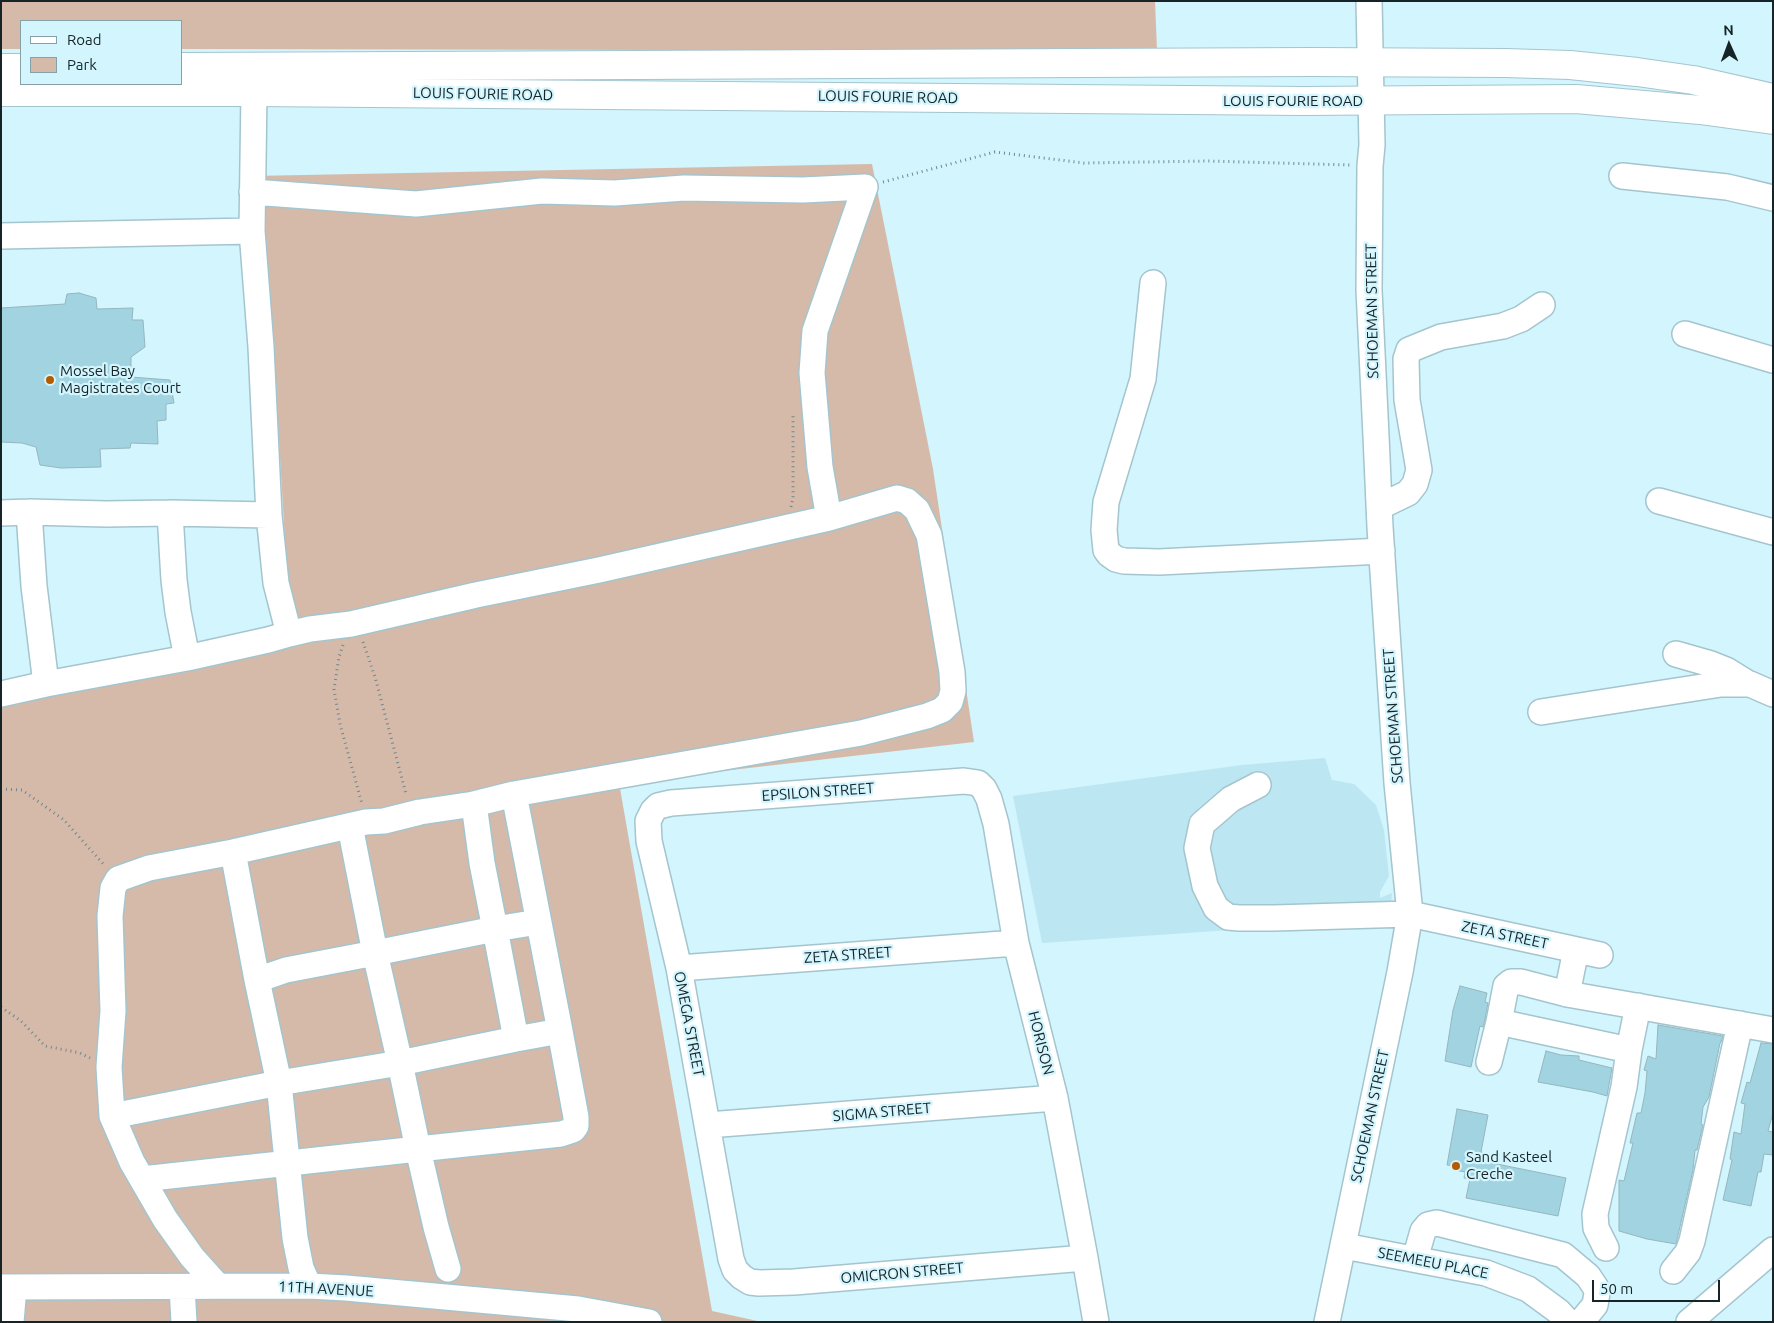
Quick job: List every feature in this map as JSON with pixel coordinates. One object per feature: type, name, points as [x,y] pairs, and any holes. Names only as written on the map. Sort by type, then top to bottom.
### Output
[{"type":"main road","name":"LOUIS FOURIE ROAD","points":[[182,83],[253,79],[1370,62],[1570,65],[1693,80],[1773,98]]},
{"type":"main road","name":"LOUIS FOURIE ROAD","points":[[182,67],[253,79],[1370,101],[1576,99],[1700,110],[1773,120]]},
{"type":"main road","points":[[1,68],[20,68]]},
{"type":"main road","name":"LOUIS FOURIE ROAD","points":[[1,92],[137,85]]},
{"type":"street","name":"SCHOEMAN STREET","points":[[1327,1322],[1400,972],[1410,914],[1397,784],[1379,507],[1369,290],[1370,166],[1372,145],[1369,1]]},
{"type":"street","points":[[253,79],[252,231],[262,347],[269,515],[276,583],[289,634]]},
{"type":"street","points":[[1622,176],[1727,187],[1773,198]]},
{"type":"street","points":[[252,192],[416,204],[542,191],[615,193],[684,188],[803,190],[865,187],[815,330],[812,373],[820,467],[829,518]]},
{"type":"street","points":[[1,236],[252,231]]},
{"type":"street","points":[[1153,284],[1143,379],[1106,502],[1104,530],[1106,550],[1109,554],[1124,562],[1159,562],[1382,551]]},
{"type":"street","points":[[1379,507],[1408,494],[1415,484],[1419,470],[1407,400],[1406,359],[1409,350],[1442,337],[1503,326],[1522,319],[1542,306]]},
{"type":"street","points":[[1685,334],[1773,360]]},
{"type":"street","points":[[1,694],[187,658],[268,640],[310,628],[351,624],[476,595],[599,570],[829,518],[897,498],[907,500],[917,510],[928,535],[952,672],[953,691],[950,702],[942,710],[927,716],[861,732],[514,794],[474,804],[420,812],[384,821],[358,824],[233,852],[149,868],[118,879],[113,888],[111,898],[110,964],[113,1011],[109,1067],[112,1116],[132,1162],[165,1219],[192,1257],[218,1286]]},
{"type":"street","points":[[1659,501],[1773,532]]},
{"type":"street","points":[[29,512],[34,586],[46,684]]},
{"type":"street","points":[[1,513],[269,515]]},
{"type":"street","points":[[170,513],[174,580],[187,658]]},
{"type":"street","points":[[1676,654],[1726,670],[1750,684],[1773,694]]},
{"type":"street","points":[[1541,712],[1698,687],[1721,684],[1750,684]]},
{"type":"street","name":"EPSILON STREET","points":[[671,803],[964,780]]},
{"type":"street","name":"HORISON","points":[[964,780],[978,783],[984,789],[996,824],[1016,943],[1055,1098],[1096,1322]]},
{"type":"street","name":"ZETA STREET","points":[[1258,785],[1231,799],[1202,824],[1197,848],[1205,886],[1216,908],[1228,917],[1410,914],[1588,953],[1567,994]]},
{"type":"street","points":[[142,1179],[561,1134],[573,1130],[576,1126],[576,1117],[514,794]]},
{"type":"street","name":"OMEGA STREET","points":[[671,803],[658,806],[653,811],[648,821],[649,841],[679,968],[731,1259]]},
{"type":"street","points":[[474,804],[482,863],[516,1039]]},
{"type":"street","points":[[358,824],[375,953],[436,1227],[448,1269]]},
{"type":"street","points":[[233,852],[279,1083],[295,1238],[301,1268],[308,1286]]},
{"type":"street","points":[[257,980],[286,970],[538,922]]},
{"type":"street","name":"ZETA STREET","points":[[679,968],[1016,943]]},
{"type":"street","points":[[1489,1062],[1506,986],[1511,982],[1521,982],[1567,994],[1773,1030]]},
{"type":"street","points":[[1606,1248],[1596,1228],[1595,1214],[1624,1087],[1638,1006]]},
{"type":"street","points":[[1499,1022],[1629,1050]]},
{"type":"street","points":[[1673,1271],[1688,1252],[1692,1241],[1740,1024]]},
{"type":"street","points":[[112,1116],[560,1031]]},
{"type":"street","name":"SIGMA STREET","points":[[708,1125],[1055,1098]]},
{"type":"street","points":[[1415,1260],[1423,1231],[1428,1226],[1438,1223],[1563,1255],[1588,1276],[1596,1288],[1595,1305],[1581,1322]]},
{"type":"street","name":"SEEMEEU PLACE","points":[[1344,1246],[1486,1272],[1528,1289],[1558,1311],[1568,1322]]},
{"type":"street","points":[[1689,1322],[1773,1250]]},
{"type":"street","name":"OMICRON STREET","points":[[731,1259],[735,1270],[742,1277],[750,1282],[759,1283],[794,1282],[1084,1258]]},
{"type":"street","name":"11TH AVENUE","points":[[8,1287],[308,1286],[356,1289],[649,1322]]},
{"type":"street","points":[[8,1287],[11,1322]]},
{"type":"street","points":[[182,1287],[184,1322]]},
{"type":"path","points":[[865,187],[995,152],[1084,163],[1208,161],[1370,166]]},
{"type":"path","points":[[787,528],[793,498],[794,414]]},
{"type":"path","points":[[351,624],[361,637],[375,677],[404,792],[420,812]]},
{"type":"path","points":[[351,624],[339,657],[334,689],[340,724],[361,797],[358,824]]},
{"type":"path","points":[[1,789],[22,790],[64,820],[118,879]]},
{"type":"path","points":[[1,1006],[21,1021],[45,1046],[80,1053],[109,1067]]},
{"type":"shaded area","points":[[1325,758],[1332,780],[1354,784],[1376,805],[1384,830],[1389,876],[1380,892],[1380,898],[1392,893],[1390,919],[1042,943],[1013,796],[1242,765]]},
{"type":"green space","points":[[1,1],[1155,1],[1157,51],[182,49],[182,20],[20,20],[20,49],[1,49]]},
{"type":"green space","points":[[872,164],[933,469],[974,742],[619,783],[712,1311],[762,1322],[1,1322],[1,702],[291,644],[275,372],[252,176]]},
{"type":"building","name":"Mossel Bay Magistrates Court","points":[[79,293],[96,298],[97,309],[133,308],[132,320],[143,320],[145,347],[131,357],[131,377],[170,380],[174,403],[166,404],[166,420],[157,421],[158,444],[131,443],[130,448],[100,449],[101,467],[61,468],[40,465],[36,447],[22,443],[1,442],[1,308],[65,304],[67,294]]},
{"type":"building","points":[[1460,986],[1487,993],[1485,1002],[1488,1003],[1485,1019],[1483,1027],[1480,1026],[1471,1067],[1445,1061],[1453,1010]]},
{"type":"building","points":[[1658,1025],[1723,1036],[1709,1097],[1703,1107],[1701,1124],[1703,1125],[1697,1150],[1695,1150],[1693,1170],[1676,1244],[1647,1239],[1619,1231],[1619,1180],[1624,1181],[1633,1143],[1630,1143],[1637,1113],[1641,1113],[1647,1071],[1644,1070],[1648,1056],[1656,1059]]},
{"type":"building","points":[[1761,1043],[1773,1044],[1773,1113],[1768,1131],[1773,1132],[1773,1155],[1764,1154],[1751,1206],[1723,1200],[1732,1160],[1730,1159],[1734,1132],[1741,1134],[1745,1104],[1741,1103],[1747,1082],[1750,1083]]},
{"type":"building","points":[[1546,1051],[1561,1055],[1579,1056],[1579,1060],[1612,1068],[1607,1096],[1538,1082]]},
{"type":"building","points":[[1457,1109],[1488,1115],[1481,1152],[1489,1154],[1487,1162],[1566,1178],[1558,1216],[1466,1198],[1470,1179],[1464,1178],[1465,1172],[1455,1170],[1456,1166],[1447,1165]]},
{"type":"place","name":"Mossel Bay Magistrates Court","points":[[50,380]]},
{"type":"place","name":"Sand Kasteel Creche","points":[[1456,1166]]}]
